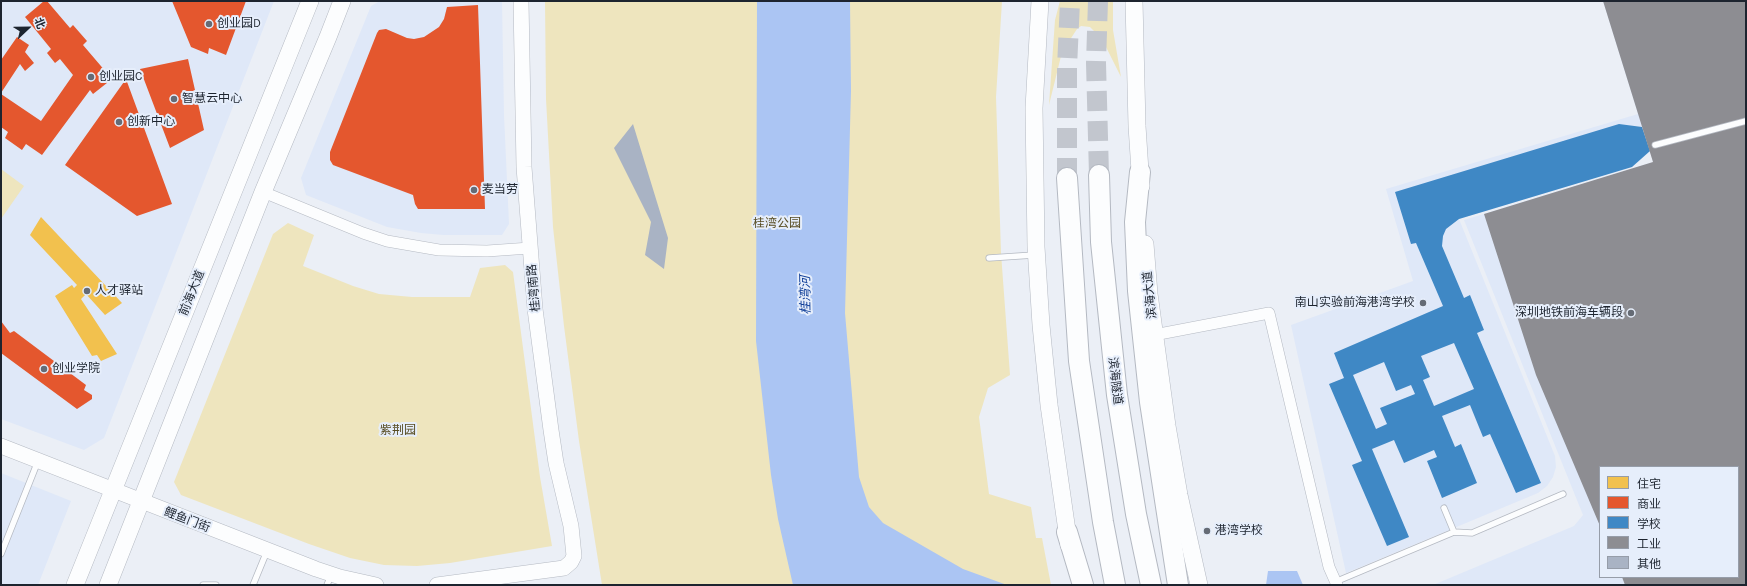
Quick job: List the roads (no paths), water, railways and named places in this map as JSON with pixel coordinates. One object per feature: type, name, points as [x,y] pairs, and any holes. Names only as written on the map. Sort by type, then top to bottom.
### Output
[{"type":"highway","points":[[1140,172],[1135,222],[1139,299],[1150,402],[1178,585]]},
{"type":"highway","name":"滨海隧道","points":[[1099,175],[1101,242],[1117,395],[1136,514],[1151,585]]},
{"type":"highway","points":[[1067,178],[1079,361],[1103,522],[1115,585]]},
{"type":"highway","points":[[1067,532],[1083,585]]},
{"type":"main road","points":[[299,28],[300,1]]},
{"type":"main road","name":"前海大道","points":[[75,585],[310,1]]},
{"type":"main road","points":[[108,585],[263,192],[342,1]]},
{"type":"main road","points":[[328,37],[354,1]]},
{"type":"main road","points":[[1040,1],[1034,108],[1036,255],[1049,405],[1073,585]]},
{"type":"main road","name":"滨海大道","points":[[1134,1],[1137,126],[1149,294],[1154,336],[1179,495],[1200,585]]},
{"type":"street","name":"桂湾南路","points":[[437,585],[564,568],[571,562],[574,556],[574,544],[568,511],[556,463],[535,309],[524,159],[521,1]]},
{"type":"street","points":[[263,192],[363,233],[387,241],[439,250],[530,248]]},
{"type":"street","points":[[1154,336],[1269,313],[1329,567],[1336,583]]},
{"type":"street","name":"鲤鱼门街","points":[[1,446],[267,550],[329,580],[376,585]]},
{"type":"lane","points":[[1655,145],[1746,121]]},
{"type":"lane","points":[[989,258],[1036,255]]},
{"type":"lane","points":[[1,554],[38,461]]},
{"type":"lane","points":[[1336,583],[1454,532],[1472,533],[1563,494]]},
{"type":"lane","points":[[1444,508],[1454,532]]},
{"type":"lane","points":[[254,585],[267,550]]},
{"type":"lane","points":[[204,585],[216,585]]},
{"type":"water","name":"桂湾河","points":[[757,1],[850,1],[851,91],[845,313],[859,477],[869,507],[883,523],[963,569],[1007,585],[793,585],[778,519],[771,475],[756,341]]},
{"type":"water","points":[[1268,571],[1297,571],[1303,585],[1266,585]]},
{"type":"tunnel","points":[[1067,178],[1067,68],[1070,1]]},
{"type":"tunnel","points":[[1098,1],[1096,63],[1099,175]]},
{"type":"place","name":"创业园D","points":[[209,24]]},
{"type":"place","name":"创业园C","points":[[91,77]]},
{"type":"place","name":"智慧云中心","points":[[174,99]]},
{"type":"place","name":"创新中心","points":[[119,122]]},
{"type":"place","name":"麦当劳","points":[[474,190]]},
{"type":"place","name":"人才驿站","points":[[87,291]]},
{"type":"place","name":"南山实验前海港湾学校","points":[[1423,303]]},
{"type":"place","name":"深圳地铁前海车辆段","points":[[1631,313]]},
{"type":"place","name":"创业学院","points":[[44,369]]},
{"type":"place","name":"港湾学校","points":[[1207,531]]},
{"type":"park label","name":"桂湾公园","points":[[777,224]]},
{"type":"park label","name":"紫荆园","points":[[398,431]]}]
